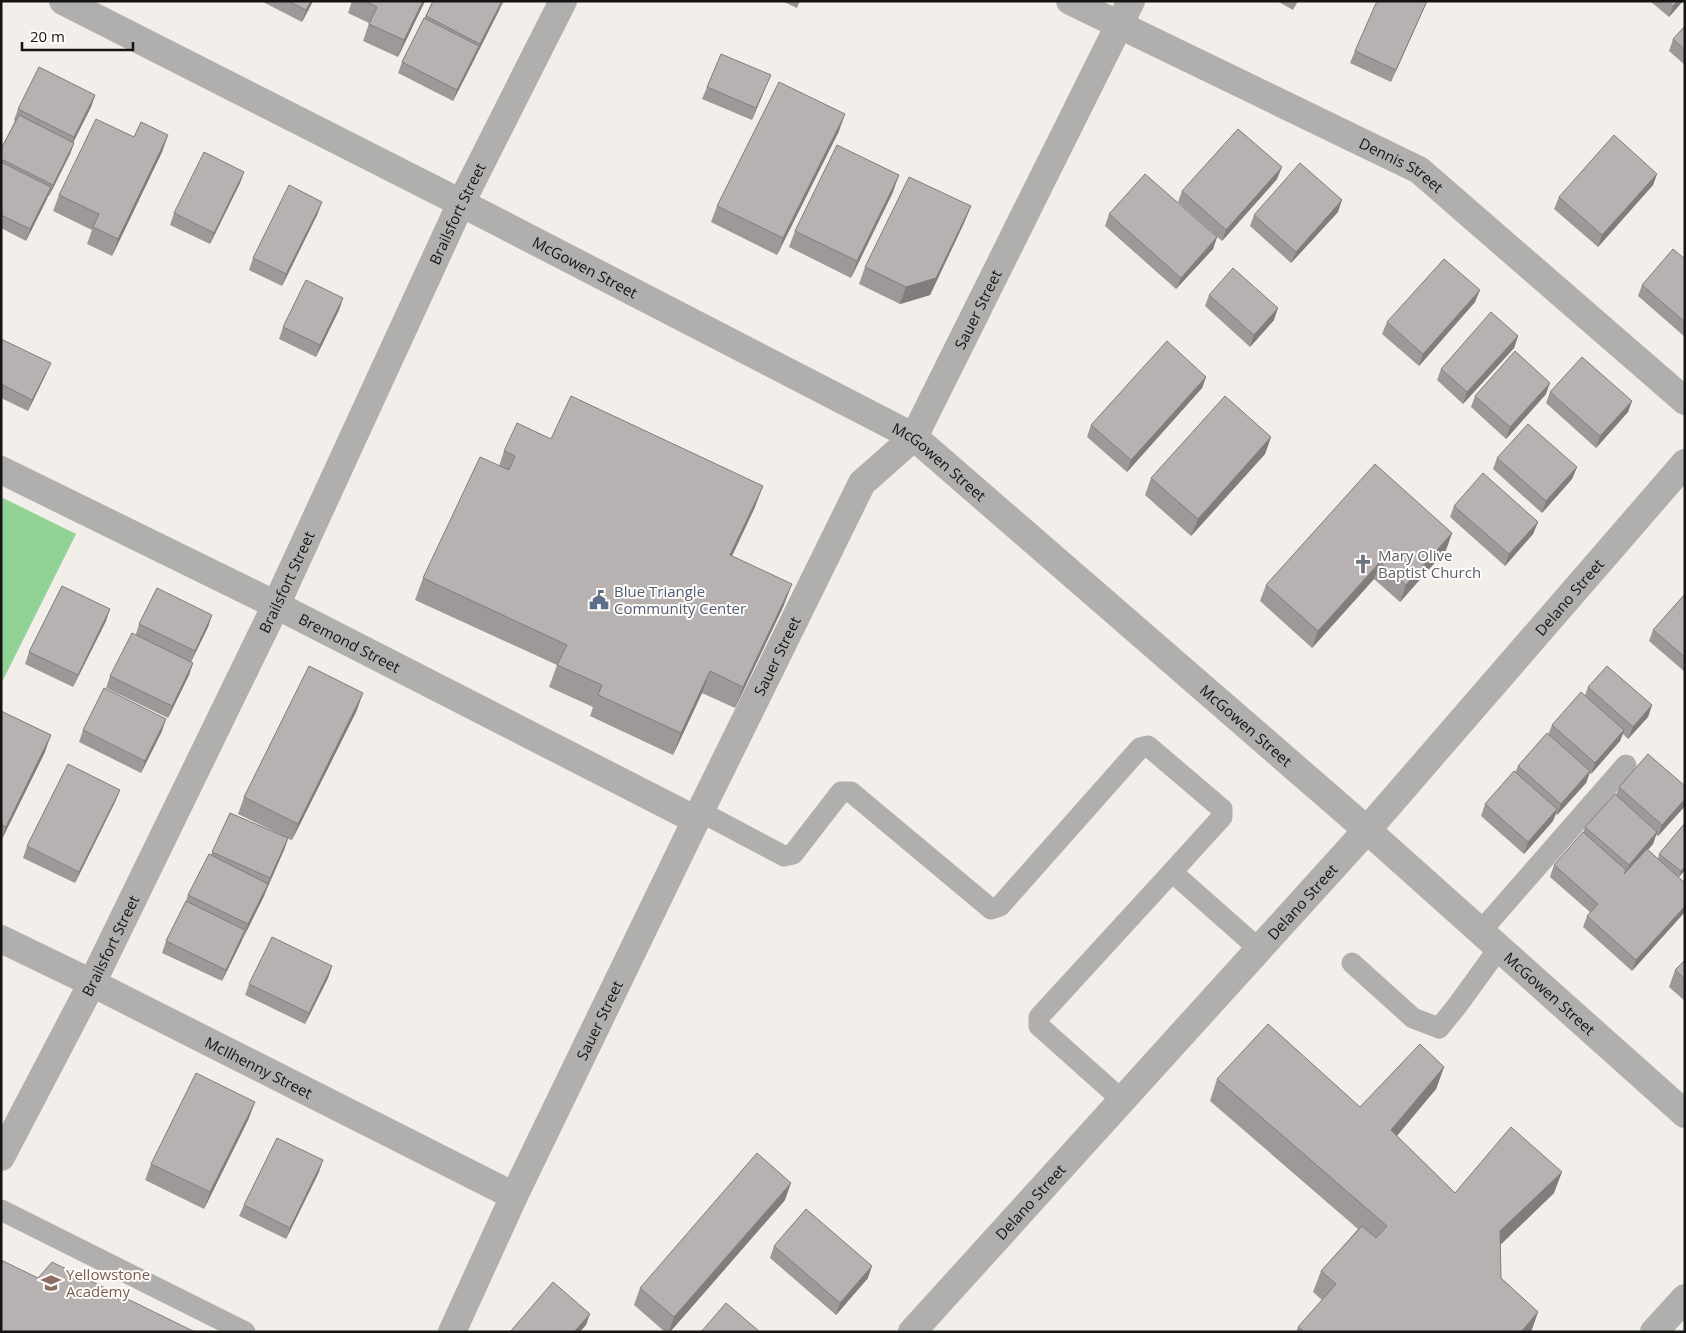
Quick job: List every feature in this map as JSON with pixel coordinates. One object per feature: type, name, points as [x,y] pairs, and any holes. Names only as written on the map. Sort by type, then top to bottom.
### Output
[{"type":"street","name":"McGowen Street","points":[[63,1],[914,437],[1368,830],[1685,1114]]},
{"type":"street","name":"Brailsfort Street","points":[[1,1157],[92,983],[276,605],[461,204],[563,1]]},
{"type":"street","name":"Dennis Street","points":[[1070,1],[1419,170],[1685,400]]},
{"type":"street","name":"Sauer Street","points":[[452,1332],[514,1196],[862,483],[914,437],[1131,1]]},
{"type":"street","name":"Delano Street","points":[[912,1332],[1368,830],[1685,463]]},
{"type":"street","name":"Bremond Street","points":[[1,470],[698,816]]},
{"type":"street","name":"McIlhenny Street","points":[[1,939],[514,1196]]},
{"type":"street","points":[[1654,1332],[1685,1298]]},
{"type":"lane","points":[[698,816],[784,856],[793,854],[841,792],[852,792],[991,909],[1000,906],[1140,748],[1148,746],[1222,809],[1222,817],[1039,1017],[1039,1026],[1122,1100]]},
{"type":"lane","points":[[1352,963],[1413,1018],[1439,1028],[1457,1006],[1490,940],[1626,765]]},
{"type":"lane","points":[[1172,872],[1259,949]]},
{"type":"lane","points":[[1,1210],[245,1332]]},
{"type":"green space","points":[[1,497],[76,534],[1,684]]},
{"type":"building","points":[[288,1],[311,1],[306,10]]},
{"type":"building","points":[[365,1],[423,1],[404,40],[369,24],[377,7]]},
{"type":"building","points":[[433,1],[502,1],[480,44],[426,16]]},
{"type":"building","points":[[1377,1],[1427,1],[1396,70],[1355,51]]},
{"type":"building","points":[[1668,1],[1677,1],[1673,6]]},
{"type":"building","points":[[424,18],[479,46],[457,90],[402,62]]},
{"type":"building","points":[[1685,26],[1685,50],[1673,39]]},
{"type":"building","points":[[721,54],[771,75],[756,108],[707,87]]},
{"type":"building","points":[[39,67],[95,95],[74,137],[18,109]]},
{"type":"building","points":[[779,82],[845,114],[783,238],[717,206]]},
{"type":"building","points":[[19,115],[74,143],[53,185],[1,159],[1,149]]},
{"type":"building","points":[[96,119],[134,137],[141,122],[168,135],[118,239],[93,227],[99,214],[59,195]]},
{"type":"building","points":[[1238,129],[1282,167],[1226,230],[1182,191]]},
{"type":"building","points":[[1614,135],[1657,174],[1602,235],[1559,197]]},
{"type":"building","points":[[837,145],[899,175],[857,261],[795,231]]},
{"type":"building","points":[[204,152],[244,172],[214,233],[174,213]]},
{"type":"building","points":[[1,162],[51,187],[30,229],[1,215]]},
{"type":"building","points":[[1300,163],[1342,200],[1296,252],[1254,215]]},
{"type":"building","points":[[1145,174],[1217,237],[1181,278],[1109,214]]},
{"type":"building","points":[[909,177],[971,206],[936,278],[906,287],[865,267]]},
{"type":"building","points":[[289,185],[322,202],[286,274],[253,258]]},
{"type":"building","points":[[1673,249],[1685,259],[1685,322],[1642,285]]},
{"type":"building","points":[[1444,259],[1480,290],[1423,354],[1387,322]]},
{"type":"building","points":[[1233,268],[1278,308],[1254,335],[1209,295]]},
{"type":"building","points":[[306,280],[343,298],[320,345],[283,327]]},
{"type":"building","points":[[1491,312],[1518,336],[1467,392],[1441,369]]},
{"type":"building","points":[[1,339],[51,363],[32,400],[1,384]]},
{"type":"building","points":[[1167,341],[1206,377],[1131,460],[1091,425]]},
{"type":"building","points":[[1515,351],[1550,383],[1510,427],[1475,396]]},
{"type":"building","points":[[1582,357],[1632,401],[1600,436],[1550,392]]},
{"type":"building","points":[[571,396],[763,486],[730,555],[792,584],[743,687],[710,671],[681,733],[598,695],[602,685],[557,665],[567,645],[423,578],[480,457],[509,470],[515,456],[504,451],[517,423],[551,439]]},
{"type":"building","points":[[1225,396],[1271,437],[1198,519],[1151,478]]},
{"type":"building","points":[[1528,424],[1577,467],[1546,501],[1497,458]]},
{"type":"building","name":"Mary Olive Baptist Church","points":[[1375,464],[1452,533],[1406,585],[1380,562],[1318,631],[1266,585]]},
{"type":"building","points":[[1483,473],[1538,522],[1509,554],[1454,506]]},
{"type":"building","points":[[62,586],[110,609],[78,675],[29,652]]},
{"type":"building","points":[[157,588],[212,615],[195,651],[139,624]]},
{"type":"building","points":[[1685,594],[1685,657],[1653,630]]},
{"type":"building","points":[[132,633],[193,663],[172,706],[110,676]]},
{"type":"building","points":[[309,666],[363,693],[298,824],[244,797]]},
{"type":"building","points":[[1607,666],[1652,705],[1633,727],[1588,687]]},
{"type":"building","points":[[104,688],[166,719],[145,761],[83,730]]},
{"type":"building","points":[[1581,692],[1624,730],[1595,763],[1552,725]]},
{"type":"building","points":[[1,711],[51,735],[6,827],[1,825]]},
{"type":"building","points":[[1547,733],[1590,771],[1561,804],[1518,766]]},
{"type":"building","points":[[1648,754],[1685,786],[1685,799],[1662,825],[1619,787]]},
{"type":"building","points":[[68,764],[120,790],[79,872],[27,846]]},
{"type":"building","points":[[1514,771],[1557,809],[1528,842],[1485,804]]},
{"type":"building","points":[[1615,794],[1657,832],[1629,865],[1585,827]]},
{"type":"building","points":[[230,813],[288,838],[270,878],[212,852]]},
{"type":"building","points":[[1685,823],[1685,867],[1681,871],[1659,854]]},
{"type":"building","points":[[1583,832],[1626,870],[1624,874],[1647,849],[1685,883],[1685,906],[1636,960],[1587,916],[1598,904],[1554,865]]},
{"type":"building","points":[[209,854],[268,884],[248,924],[188,895]]},
{"type":"building","points":[[186,901],[245,930],[226,970],[166,941]]},
{"type":"building","points":[[272,937],[332,966],[309,1013],[249,984]]},
{"type":"building","points":[[1685,960],[1685,979],[1675,970]]},
{"type":"building","points":[[1268,1024],[1360,1107],[1420,1044],[1444,1067],[1391,1130],[1455,1193],[1511,1127],[1562,1172],[1500,1231],[1501,1278],[1538,1312],[1521,1332],[1304,1332],[1298,1327],[1336,1284],[1321,1271],[1362,1226],[1376,1238],[1387,1226],[1217,1079]]},
{"type":"building","points":[[196,1073],[255,1102],[210,1192],[151,1164]]},
{"type":"building","points":[[277,1138],[323,1160],[290,1228],[244,1205]]},
{"type":"building","points":[[757,1153],[791,1183],[674,1317],[640,1288]]},
{"type":"building","points":[[806,1209],[872,1266],[840,1303],[774,1246]]},
{"type":"building","name":"Yellowstone Academy","points":[[1,1260],[38,1278],[52,1262],[195,1332],[1,1332]]},
{"type":"building","points":[[553,1282],[590,1314],[574,1332],[510,1332]]},
{"type":"building","points":[[726,1303],[760,1332],[701,1332]]},
{"type":"place","name":"Mary Olive Baptist Church","points":[[1363,564]]},
{"type":"place","name":"Blue Triangle Community Center","points":[[599,600]]},
{"type":"place","name":"Yellowstone Academy","points":[[51,1283]]}]
